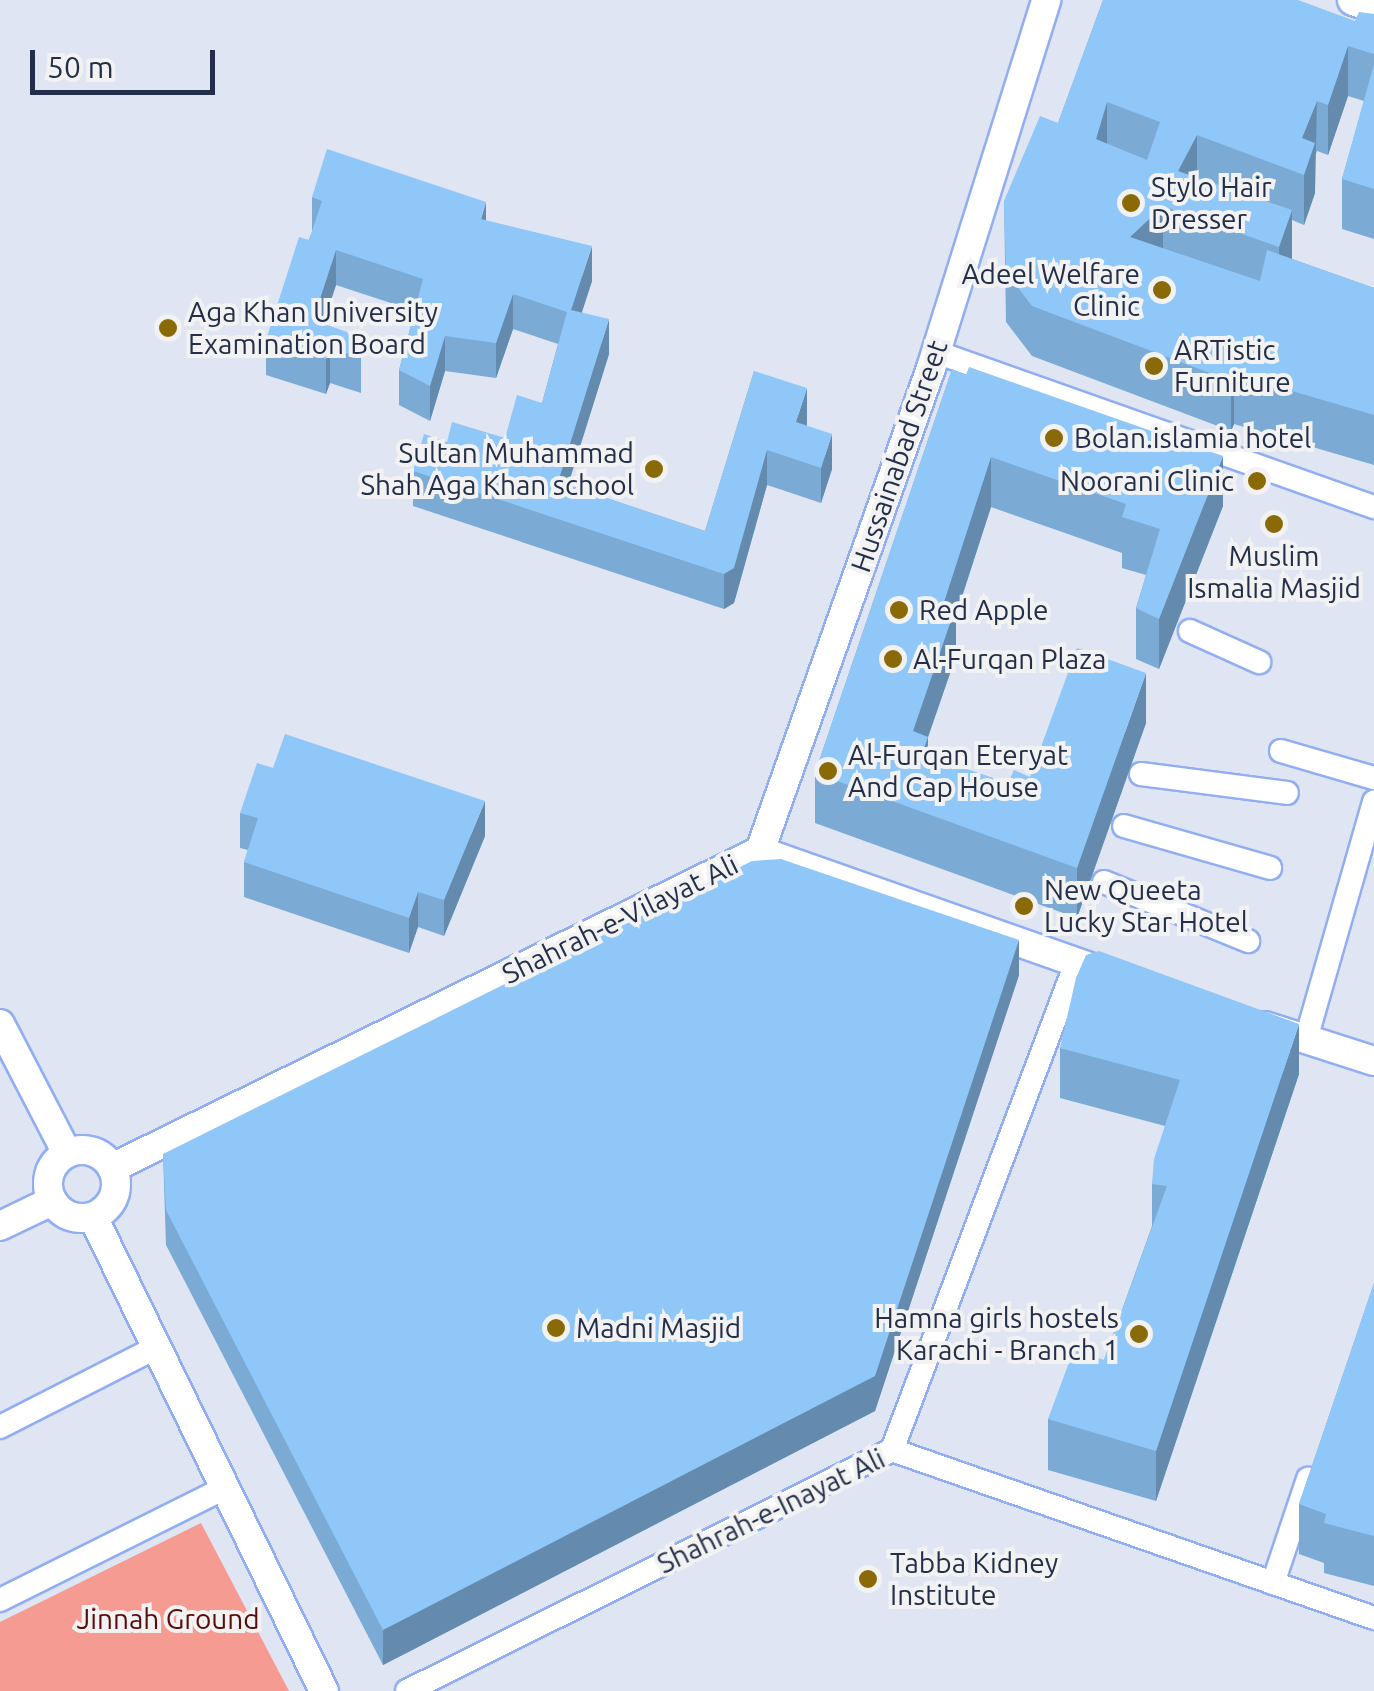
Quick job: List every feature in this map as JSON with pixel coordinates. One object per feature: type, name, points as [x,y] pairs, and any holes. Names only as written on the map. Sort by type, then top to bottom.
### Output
[{"type":"main road","points":[[1353,0],[1374,7]]},
{"type":"street","name":"Hussainabad Street","points":[[760,851],[936,352],[1046,0]]},
{"type":"street","points":[[936,352],[1374,507]]},
{"type":"street","points":[[1190,630],[1259,662]]},
{"type":"street","points":[[1281,751],[1374,778]]},
{"type":"street","points":[[1141,774],[1287,794]]},
{"type":"street","points":[[1306,1039],[1374,802]]},
{"type":"street","points":[[1124,826],[1270,868]]},
{"type":"street","name":"Shahrah-e-Vilayat Ali","points":[[112,1168],[760,851],[1146,986]]},
{"type":"street","points":[[1104,882],[1248,941]]},
{"type":"street","points":[[892,1450],[1076,963]]},
{"type":"street","points":[[1235,1016],[1374,1062]]},
{"type":"street","points":[[0,1024],[67,1153]]},
{"type":"street","points":[[87,1150],[112,1168],[111,1202],[93,1217],[70,1216],[52,1202],[48,1178],[67,1153],[87,1150]]},
{"type":"street","points":[[0,1226],[52,1202]]},
{"type":"street","points":[[93,1217],[324,1691]]},
{"type":"street","points":[[0,1427],[156,1347]]},
{"type":"street","name":"Shahrah-e-Inayat Ali","points":[[408,1691],[892,1450],[1374,1618]]},
{"type":"street","points":[[1272,1583],[1317,1453]]},
{"type":"street","points":[[0,1600],[225,1488]]},
{"type":"green space","name":"Jinnah Ground","points":[[201,1523],[289,1691],[0,1691],[0,1622]]},
{"type":"building","points":[[1103,0],[1298,0],[1355,21],[1359,12],[1374,14],[1374,54],[1348,46],[1328,105],[1317,101],[1302,138],[1315,143],[1304,175],[1197,135],[1178,171],[1292,210],[1279,247],[1163,206],[1130,237],[1260,281],[1267,250],[1374,288],[1374,415],[1234,374],[1231,381],[1032,306],[1006,272],[1004,201],[1040,116],[1058,123]],"holes":[[[1107,102],[1160,122],[1147,160],[1096,139]]]},
{"type":"building","points":[[1374,64],[1374,189],[1342,179]]},
{"type":"building","points":[[327,149],[486,202],[481,219],[592,246],[571,310],[609,319],[558,482],[705,531],[754,371],[807,388],[796,422],[832,434],[821,468],[767,450],[734,568],[724,574],[413,471],[424,434],[447,442],[452,422],[505,438],[517,395],[542,403],[567,312],[513,294],[496,343],[445,336],[430,386],[399,370],[423,279],[336,250],[313,320],[347,332],[361,358],[330,348],[326,359],[266,340],[299,237],[309,240],[322,201],[312,197]]},
{"type":"building","points":[[969,367],[1223,456],[1159,619],[1136,608],[1160,529],[1122,517],[1126,504],[991,457],[944,602],[956,606],[913,731],[928,737],[922,754],[1008,783],[1014,770],[1030,777],[1077,648],[1146,673],[1077,868],[815,773],[952,369],[966,375]]},
{"type":"building","points":[[285,734],[485,801],[444,900],[418,892],[409,918],[244,862],[258,818],[240,813],[257,763],[273,768]]},
{"type":"building","name":"Madni Masjid","points":[[781,859],[1019,940],[875,1376],[383,1630],[166,1210],[163,1154],[752,861]]},
{"type":"building","points":[[1099,951],[1299,1024],[1156,1451],[1048,1419],[1074,1349],[1104,1360],[1167,1186],[1152,1184],[1154,1159],[1180,1080],[1060,1048],[1076,978],[1086,955]]},
{"type":"building","points":[[1374,1283],[1374,1536],[1324,1523],[1326,1514],[1299,1504]]},
{"type":"place","name":"Stylo Hair Dresser","points":[[1131,203]]},
{"type":"place","name":"Adeel Welfare Clinic","points":[[1162,290]]},
{"type":"place","name":"Aga Khan University Examination Board","points":[[168,328]]},
{"type":"place","name":"ARTistic Furniture","points":[[1154,366]]},
{"type":"place","name":"Bolan.islamia hotel","points":[[1054,438]]},
{"type":"place","name":"Sultan Muhammad Shah Aga Khan school","points":[[654,469]]},
{"type":"place","name":"Noorani Clinic","points":[[1257,481]]},
{"type":"place","name":"Muslim Ismalia Masjid","points":[[1274,524]]},
{"type":"place","name":"Red Apple","points":[[899,610]]},
{"type":"place","name":"Al-Furqan Plaza","points":[[893,659]]},
{"type":"place","name":"Al-Furqan Eteryat And Cap House","points":[[828,771]]},
{"type":"place","name":"New Queeta Lucky Star Hotel","points":[[1024,906]]},
{"type":"place","name":"Madni Masjid","points":[[556,1328]]},
{"type":"place","name":"Hamna girls hostels Karachi - Branch 1","points":[[1139,1334]]},
{"type":"place","name":"Tabba Kidney Institute","points":[[868,1579]]}]
